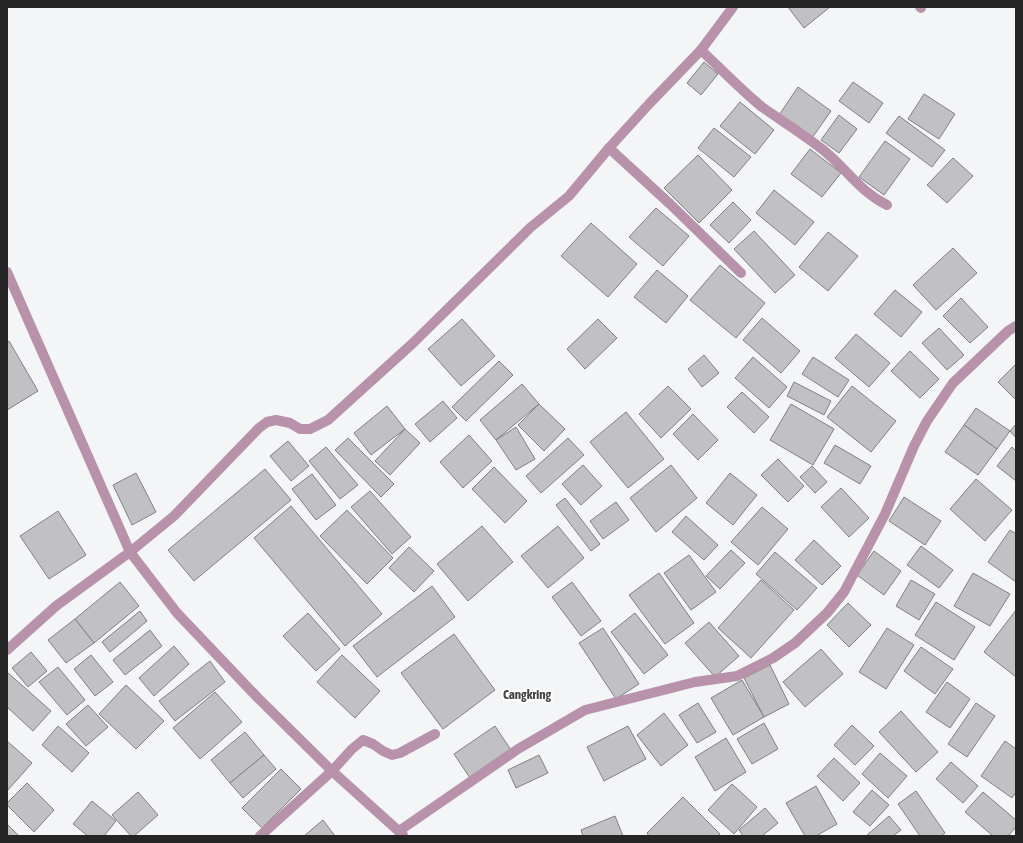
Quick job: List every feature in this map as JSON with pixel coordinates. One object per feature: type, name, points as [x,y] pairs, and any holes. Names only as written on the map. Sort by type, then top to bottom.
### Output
[{"type":"street","points":[[7,650],[56,606],[130,552],[174,516],[267,422],[276,420],[290,423],[300,429],[310,429],[328,420],[412,344],[531,227],[569,196],[609,148],[701,50],[733,7]]},
{"type":"street","points":[[701,50],[761,106],[822,149],[842,165],[856,184],[876,199],[887,205]]},
{"type":"street","points":[[609,148],[670,204],[741,273]]},
{"type":"street","points":[[7,272],[130,552],[177,613],[258,698],[332,771],[401,834],[518,749],[585,710],[695,682],[737,676],[773,658],[796,643],[827,614],[844,592],[885,514],[914,446],[928,421],[953,383],[1008,331],[1016,326]]},
{"type":"street","points":[[260,836],[332,771],[352,749],[363,740],[392,755],[400,753],[435,734]]},
{"type":"building","points":[[788,7],[830,7],[804,28]]},
{"type":"building","points":[[704,62],[718,74],[701,95],[687,83]]},
{"type":"building","points":[[853,82],[883,103],[869,123],[839,101]]},
{"type":"building","points":[[798,87],[831,111],[812,138],[779,115]]},
{"type":"building","points":[[924,94],[955,114],[939,139],[908,119]]},
{"type":"building","points":[[740,102],[774,130],[755,154],[720,126]]},
{"type":"building","points":[[839,115],[857,129],[839,153],[821,140]]},
{"type":"building","points":[[899,116],[945,150],[932,167],[886,133]]},
{"type":"building","points":[[714,128],[751,157],[734,177],[698,148]]},
{"type":"building","points":[[885,141],[910,159],[884,195],[859,177]]},
{"type":"building","points":[[810,149],[841,173],[822,197],[791,174]]},
{"type":"building","points":[[698,155],[732,190],[699,223],[664,188]]},
{"type":"building","points":[[953,158],[973,176],[947,203],[927,185]]},
{"type":"building","points":[[774,190],[814,222],[795,245],[756,213]]},
{"type":"building","points":[[733,202],[751,220],[729,243],[710,225]]},
{"type":"building","points":[[656,208],[689,236],[663,266],[629,237]]},
{"type":"building","points":[[591,223],[637,264],[608,297],[561,256]]},
{"type":"building","points":[[754,231],[795,275],[775,293],[734,249]]},
{"type":"building","points":[[828,232],[858,256],[828,291],[799,267]]},
{"type":"building","points":[[953,248],[977,273],[936,310],[913,285]]},
{"type":"building","points":[[720,265],[765,303],[736,338],[690,300]]},
{"type":"building","points":[[657,270],[688,296],[666,323],[634,297]]},
{"type":"building","points":[[895,290],[922,312],[901,337],[874,314]]},
{"type":"building","points":[[961,298],[988,327],[970,343],[943,316]]},
{"type":"building","points":[[762,318],[800,351],[781,373],[743,340]]},
{"type":"building","points":[[462,319],[495,356],[461,386],[428,349]]},
{"type":"building","points":[[598,319],[617,338],[585,369],[567,349]]},
{"type":"building","points":[[939,328],[964,355],[947,370],[922,343]]},
{"type":"building","points":[[856,334],[890,363],[869,387],[835,358]]},
{"type":"building","points":[[9,341],[38,391],[7,410],[7,342]]},
{"type":"building","points":[[910,351],[939,379],[920,398],[891,371]]},
{"type":"building","points":[[704,355],[719,373],[702,387],[688,369]]},
{"type":"building","points":[[753,357],[787,387],[769,408],[735,378]]},
{"type":"building","points":[[813,357],[849,380],[838,397],[802,374]]},
{"type":"building","points":[[499,361],[513,375],[466,421],[452,407]]},
{"type":"building","points":[[1016,364],[1016,400],[998,382]]},
{"type":"building","points":[[794,382],[831,401],[824,415],[787,396]]},
{"type":"building","points":[[522,384],[539,404],[496,440],[480,420]]},
{"type":"building","points":[[668,386],[691,409],[661,438],[639,414]]},
{"type":"building","points":[[852,386],[896,421],[871,452],[827,417]]},
{"type":"building","points":[[742,392],[769,417],[754,433],[727,407]]},
{"type":"building","points":[[443,401],[457,418],[430,442],[415,424]]},
{"type":"building","points":[[539,404],[565,429],[544,451],[518,425]]},
{"type":"building","points":[[791,404],[834,429],[813,465],[770,440]]},
{"type":"building","points":[[387,406],[405,429],[371,455],[354,433]]},
{"type":"building","points":[[976,408],[1010,431],[997,449],[964,425]]},
{"type":"building","points":[[626,412],[664,459],[628,488],[590,442]]},
{"type":"building","points":[[693,414],[718,440],[698,460],[673,434]]},
{"type":"building","points":[[1016,424],[1016,438],[1010,431]]},
{"type":"building","points":[[964,425],[997,449],[978,475],[945,452]]},
{"type":"building","points":[[516,427],[535,459],[516,470],[496,440]]},
{"type":"building","points":[[405,429],[420,443],[390,475],[375,461]]},
{"type":"building","points":[[469,435],[492,461],[463,488],[440,462]]},
{"type":"building","points":[[348,438],[394,484],[381,497],[335,450]]},
{"type":"building","points":[[568,438],[584,455],[541,493],[526,476]]},
{"type":"building","points":[[288,441],[309,466],[291,481],[270,456]]},
{"type":"building","points":[[835,445],[871,466],[860,484],[824,463]]},
{"type":"building","points":[[326,447],[358,485],[340,499],[309,461]]},
{"type":"building","points":[[1012,447],[1016,451],[1016,481],[997,466]]},
{"type":"building","points":[[778,459],[804,486],[788,502],[761,475]]},
{"type":"building","points":[[583,465],[602,486],[581,505],[562,484]]},
{"type":"building","points":[[671,465],[697,498],[656,532],[630,498]]},
{"type":"building","points":[[812,466],[827,482],[815,493],[800,477]]},
{"type":"building","points":[[494,467],[527,501],[505,523],[472,489]]},
{"type":"building","points":[[265,469],[291,500],[194,581],[168,550]]},
{"type":"building","points":[[136,473],[156,512],[132,525],[113,485]]},
{"type":"building","points":[[730,473],[757,495],[733,525],[706,503]]},
{"type":"building","points":[[312,474],[336,505],[316,520],[292,489]]},
{"type":"building","points":[[976,479],[1012,510],[985,541],[950,509]]},
{"type":"building","points":[[841,488],[869,518],[849,537],[821,507]]},
{"type":"building","points":[[370,491],[411,537],[392,554],[351,507]]},
{"type":"building","points":[[904,497],[941,521],[925,545],[889,521]]},
{"type":"building","points":[[565,498],[600,544],[591,551],[556,505]]},
{"type":"building","points":[[616,502],[629,520],[603,539],[590,521]]},
{"type":"building","points":[[291,506],[382,614],[345,646],[254,538]]},
{"type":"building","points":[[762,507],[788,529],[758,565],[731,542]]},
{"type":"building","points":[[347,510],[393,558],[367,584],[320,536]]},
{"type":"building","points":[[58,511],[86,555],[49,579],[20,536]]},
{"type":"building","points":[[686,516],[718,545],[704,560],[672,532]]},
{"type":"building","points":[[482,526],[513,562],[468,601],[437,564]]},
{"type":"building","points":[[558,526],[584,558],[548,588],[521,556]]},
{"type":"building","points":[[1010,530],[1016,534],[1016,582],[988,562]]},
{"type":"building","points":[[814,540],[841,566],[822,585],[795,560]]},
{"type":"building","points":[[921,546],[953,570],[939,588],[907,565]]},
{"type":"building","points":[[409,547],[434,571],[414,592],[389,568]]},
{"type":"building","points":[[731,550],[745,563],[720,589],[706,576]]},
{"type":"building","points":[[874,551],[901,571],[884,595],[857,575]]},
{"type":"building","points":[[775,552],[817,588],[797,610],[756,574]]},
{"type":"building","points":[[689,555],[716,592],[691,610],[664,573]]},
{"type":"building","points":[[659,573],[694,623],[665,644],[629,595]]},
{"type":"building","points":[[973,573],[1010,594],[990,626],[954,606]]},
{"type":"building","points":[[761,580],[794,610],[751,658],[718,628]]},
{"type":"building","points":[[911,580],[935,594],[919,620],[896,606]]},
{"type":"building","points":[[120,582],[139,606],[94,643],[75,619]]},
{"type":"building","points":[[572,582],[601,621],[581,636],[552,597]]},
{"type":"building","points":[[432,586],[455,617],[377,677],[353,646]]},
{"type":"building","points":[[936,602],[975,627],[954,660],[915,635]]},
{"type":"building","points":[[848,603],[871,625],[849,647],[827,625]]},
{"type":"building","points":[[1016,610],[1016,677],[984,652]]},
{"type":"building","points":[[140,611],[147,621],[110,652],[102,642]]},
{"type":"building","points":[[308,613],[340,649],[316,671],[283,636]]},
{"type":"building","points":[[635,613],[668,655],[644,674],[611,632]]},
{"type":"building","points":[[75,619],[94,643],[66,663],[48,640]]},
{"type":"building","points":[[709,622],[739,656],[715,677],[685,643]]},
{"type":"building","points":[[603,628],[639,684],[616,699],[579,643]]},
{"type":"building","points":[[887,628],[914,645],[886,689],[859,672]]},
{"type":"building","points":[[150,630],[162,646],[125,675],[113,660]]},
{"type":"building","points":[[454,634],[495,690],[443,729],[401,673]]},
{"type":"building","points":[[174,646],[189,664],[154,696],[139,678]]},
{"type":"building","points":[[921,647],[953,669],[935,694],[904,671]]},
{"type":"building","points":[[821,649],[843,674],[805,707],[783,682]]},
{"type":"building","points":[[31,652],[47,671],[28,687],[12,668]]},
{"type":"building","points":[[91,655],[113,682],[95,696],[74,669]]},
{"type":"building","points":[[342,655],[380,691],[355,718],[317,682]]},
{"type":"building","points":[[210,661],[225,682],[175,721],[159,701]]},
{"type":"building","points":[[770,665],[789,704],[764,717],[744,678]]},
{"type":"building","points":[[58,667],[85,700],[67,715],[39,682]]},
{"type":"building","points":[[7,672],[51,711],[33,731],[7,707]]},
{"type":"building","points":[[742,680],[764,717],[733,735],[711,698]]},
{"type":"building","points":[[947,682],[970,699],[950,728],[926,712]]},
{"type":"building","points":[[126,685],[164,721],[136,749],[99,714]]},
{"type":"building","points":[[215,692],[242,722],[200,759],[173,728]]},
{"type":"building","points":[[698,703],[716,732],[697,743],[679,715]]},
{"type":"building","points":[[976,703],[995,716],[967,757],[948,744]]},
{"type":"building","points":[[88,705],[108,727],[86,746],[66,724]]},
{"type":"building","points":[[901,711],[938,752],[916,772],[879,732]]},
{"type":"building","points":[[664,713],[688,745],[661,766],[637,735]]},
{"type":"building","points":[[764,723],[778,749],[752,764],[737,739]]},
{"type":"building","points":[[852,725],[874,746],[855,765],[834,745]]},
{"type":"building","points":[[58,726],[89,753],[72,772],[42,745]]},
{"type":"building","points":[[495,726],[511,750],[470,778],[454,754]]},
{"type":"building","points":[[628,726],[646,759],[604,781],[587,747]]},
{"type":"building","points":[[245,732],[264,755],[230,783],[211,760]]},
{"type":"building","points":[[726,738],[746,772],[715,791],[695,757]]},
{"type":"building","points":[[7,741],[32,763],[7,791]]},
{"type":"building","points":[[1005,741],[1016,749],[1016,792],[1012,798],[981,776]]},
{"type":"building","points":[[880,753],[907,776],[888,798],[862,774]]},
{"type":"building","points":[[264,755],[276,769],[243,798],[230,783]]},
{"type":"building","points":[[539,755],[548,773],[516,788],[508,770]]},
{"type":"building","points":[[834,758],[860,783],[843,801],[817,776]]},
{"type":"building","points":[[951,762],[978,786],[963,803],[936,779]]},
{"type":"building","points":[[281,769],[301,789],[262,828],[242,808]]},
{"type":"building","points":[[27,783],[54,810],[34,832],[7,805],[7,803]]},
{"type":"building","points":[[732,784],[757,807],[734,834],[708,810]]},
{"type":"building","points":[[816,786],[837,824],[816,836],[805,836],[786,803]]},
{"type":"building","points":[[872,790],[889,805],[870,826],[853,812]]},
{"type":"building","points":[[916,791],[945,833],[941,836],[920,836],[898,804]]},
{"type":"building","points":[[138,792],[158,815],[134,836],[131,836],[112,815]]},
{"type":"building","points":[[983,792],[1016,820],[1016,827],[1008,836],[993,836],[965,812]]},
{"type":"building","points":[[683,797],[720,834],[717,836],[649,836],[647,833]]},
{"type":"building","points":[[92,801],[116,821],[104,836],[88,836],[73,824]]},
{"type":"building","points":[[765,808],[778,823],[762,836],[743,836],[739,830]]},
{"type":"building","points":[[615,816],[623,836],[583,836],[581,830]]},
{"type":"building","points":[[889,816],[901,830],[893,836],[866,836]]},
{"type":"building","points":[[323,820],[335,836],[304,836]]},
{"type":"building","points":[[7,824],[19,836],[7,836]]},
{"type":"district","name":"Cangkring","points":[[527,694]]}]
